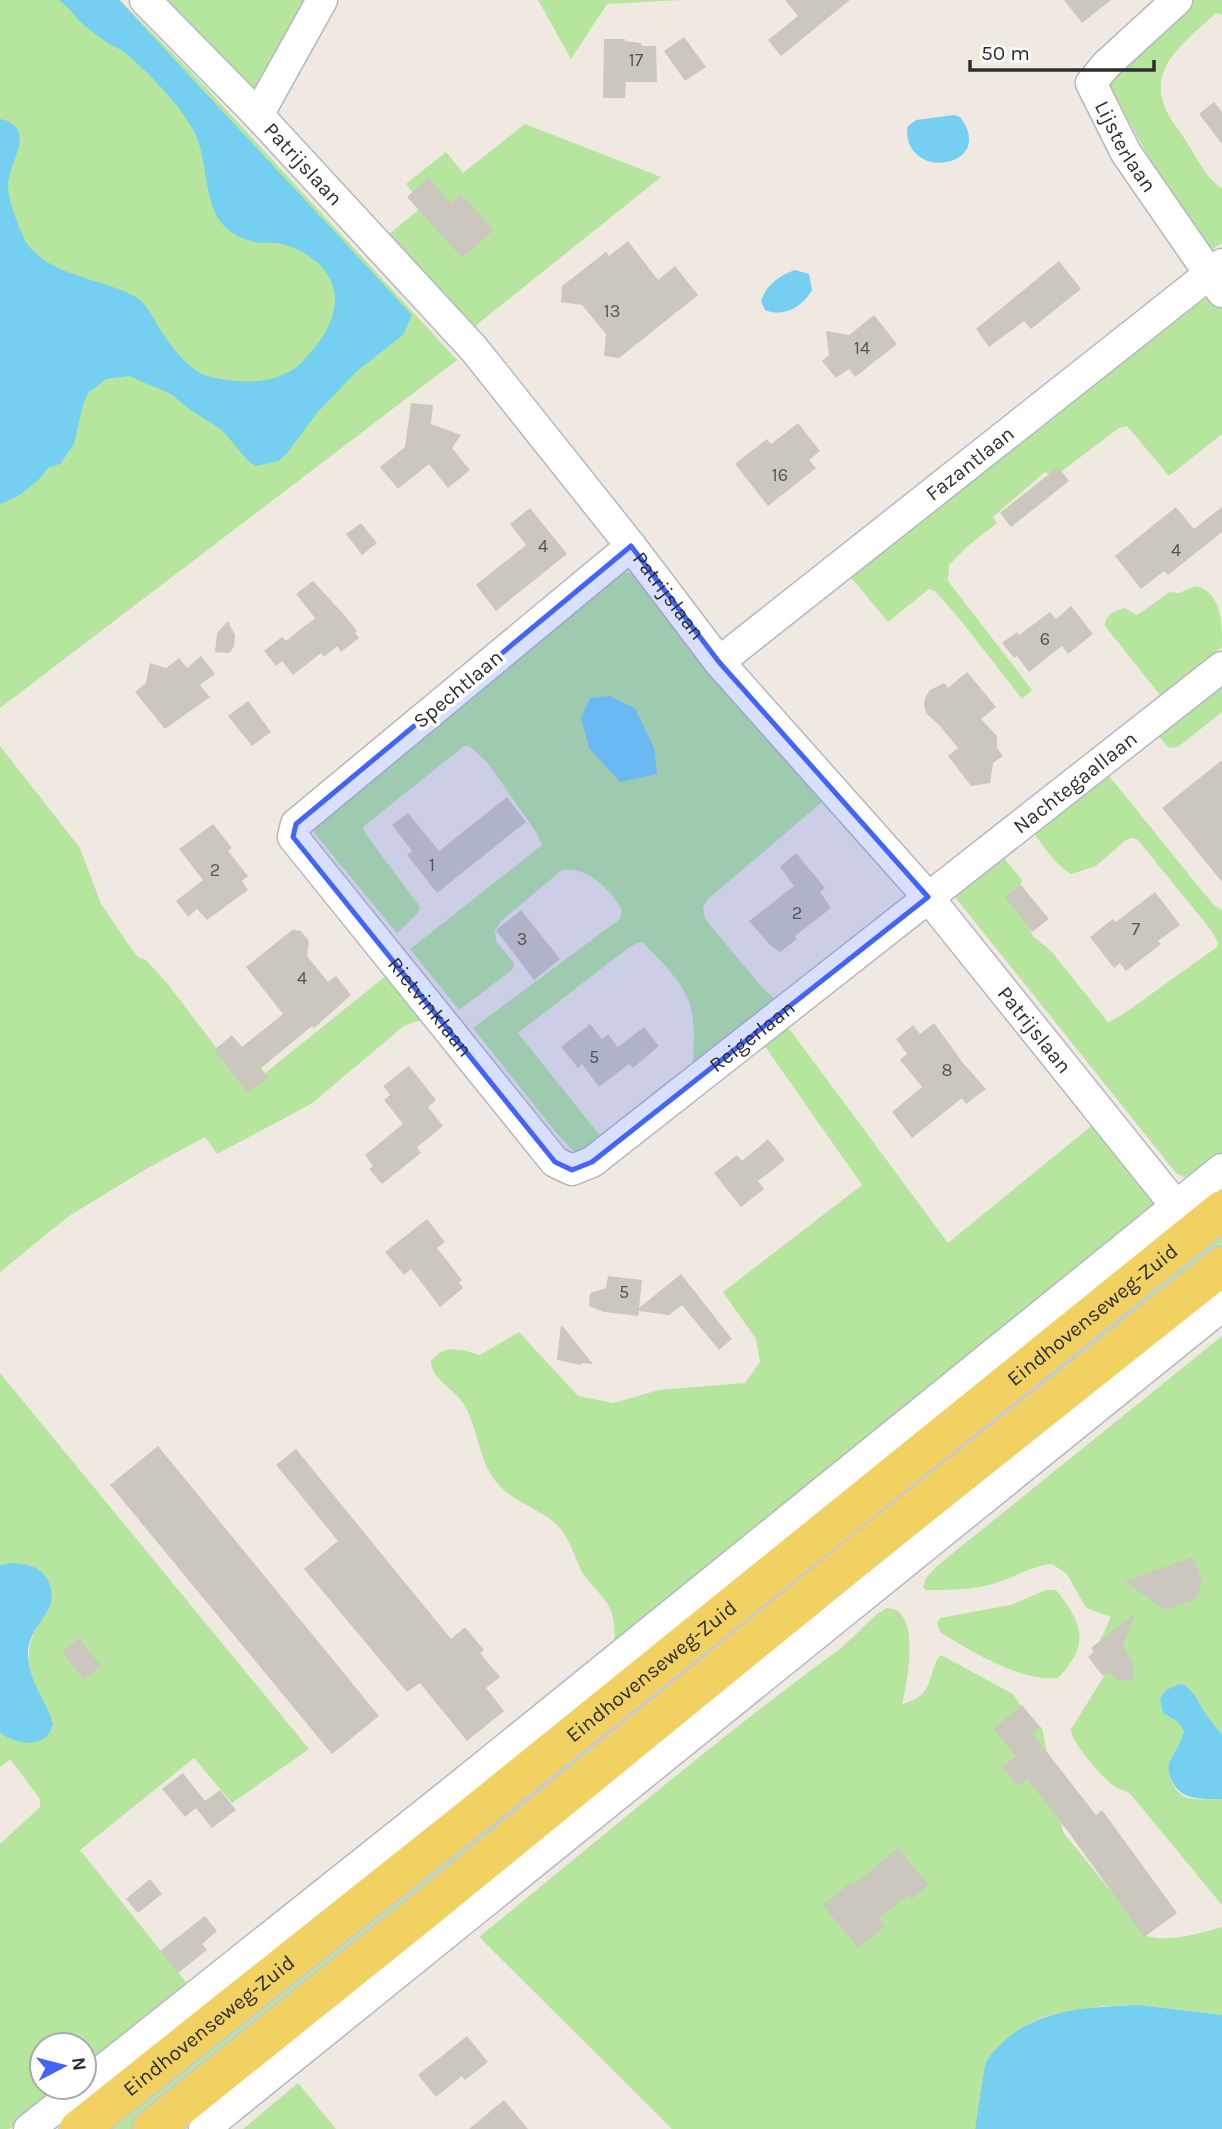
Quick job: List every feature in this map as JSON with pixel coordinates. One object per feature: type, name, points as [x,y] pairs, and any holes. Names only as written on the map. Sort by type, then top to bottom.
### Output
[{"type":"main road","name":"Eindhovenseweg-Zuid","points":[[79,2129],[476,1814],[1222,1210]]},
{"type":"main road","name":"Eindhovenseweg-Zuid","points":[[152,2129],[869,1547],[1222,1266]]},
{"type":"street","name":"Patrijslaan","points":[[145,0],[258,115],[474,349],[632,546],[719,662],[928,897],[1176,1206]]},
{"type":"street","points":[[258,115],[322,0]]},
{"type":"street","name":"Lijsterlaan","points":[[1177,0],[1106,65],[1091,83],[1126,153],[1217,277]]},
{"type":"street","name":"Fazantlaan","points":[[719,662],[1217,277]]},
{"type":"street","name":"Spechtlaan","points":[[293,837],[296,824],[632,546]]},
{"type":"street","name":"Nachtegaallaan","points":[[928,897],[1222,667]]},
{"type":"street","name":"Rietvinklaan","points":[[293,837],[555,1162],[572,1170]]},
{"type":"street","name":"Reigerlaan","points":[[572,1170],[592,1162],[928,897]]},
{"type":"street","name":"Eindhovenseweg-Zuid","points":[[98,2074],[457,1788],[1222,1169]]},
{"type":"street","points":[[204,2129],[1222,1306]]},
{"type":"street","name":"Eindhovenseweg-Zuid","points":[[29,2129],[64,2101]]},
{"type":"highlighted area","points":[[631,546],[719,662],[928,897],[592,1162],[572,1170],[555,1162],[293,837],[296,824]]},
{"type":"green space","points":[[0,0],[120,0],[196,77],[457,360],[0,708]]},
{"type":"green space","points":[[162,0],[309,0],[272,75],[252,94]]},
{"type":"green space","points":[[538,0],[681,0],[607,4],[571,59]]},
{"type":"green space","points":[[1192,0],[1222,0],[1222,15],[1216,13],[1173,55],[1161,80],[1161,94],[1168,114],[1202,167],[1222,188],[1222,243],[1208,252],[1181,216],[1107,86],[1108,78]]},
{"type":"green space","points":[[525,124],[661,177],[474,327],[388,235],[423,206],[406,184],[446,152],[463,173]]},
{"type":"green space","points":[[1197,299],[1215,299],[1222,307],[1222,434],[1169,476],[1127,426],[1119,428],[1054,477],[1045,472],[993,517],[997,523],[949,565],[948,581],[1032,690],[1022,699],[935,591],[929,589],[888,622],[849,575]]},
{"type":"green space","points":[[626,572],[641,580],[822,802],[707,900],[703,907],[705,919],[761,986],[778,1002],[693,1067],[693,1020],[687,996],[670,971],[643,942],[627,949],[518,1033],[602,1138],[577,1155],[473,1028],[620,919],[622,910],[611,895],[589,876],[572,870],[562,870],[501,921],[495,931],[496,941],[514,963],[512,970],[459,1010],[410,949],[542,845],[536,832],[487,762],[469,746],[464,746],[363,827],[420,907],[417,914],[397,933],[316,835],[312,823]]},
{"type":"green space","points":[[1196,586],[1205,589],[1216,602],[1221,619],[1222,647],[1160,695],[1105,626],[1105,622],[1110,614],[1120,609],[1124,608],[1137,615],[1170,592],[1179,593]]},
{"type":"green space","points":[[1222,679],[1222,712],[1178,747],[1169,748],[1155,732]]},
{"type":"green space","points":[[0,746],[80,848],[101,904],[126,941],[138,957],[146,960],[167,983],[237,1075],[254,1082],[397,967],[438,1019],[405,1025],[311,1104],[217,1154],[205,1137],[146,1169],[69,1216],[0,1272]]},
{"type":"green space","points":[[1106,772],[1198,886],[1214,905],[1222,910],[1222,1159],[1195,1176],[1176,1173],[955,897],[1002,856],[1022,880],[1015,903],[1033,936],[1051,951],[1108,1022],[1122,1015],[1217,947],[1218,943],[1211,930],[1137,839],[1126,840],[1096,866],[1071,874],[1054,860],[1032,831]]},
{"type":"green space","points":[[788,1027],[948,1243],[1095,1123],[1160,1204],[615,1646],[614,1622],[610,1609],[584,1575],[565,1536],[556,1524],[498,1485],[483,1458],[467,1411],[458,1397],[435,1373],[431,1361],[436,1355],[454,1349],[480,1355],[519,1332],[578,1396],[613,1403],[659,1390],[745,1383],[760,1362],[756,1339],[723,1292],[862,1185],[764,1045]]},
{"type":"green space","points":[[1222,1233],[1222,1244],[135,2129],[107,2129]]},
{"type":"green space","points":[[1222,1336],[1222,1735],[1196,1697],[1163,1713],[1178,1722],[1184,1731],[1169,1766],[1175,1788],[1188,1798],[1222,1799],[1222,1905],[1132,1796],[1114,1786],[1102,1775],[1081,1751],[1072,1735],[1071,1729],[1110,1667],[1095,1651],[1111,1617],[1086,1608],[1067,1574],[1052,1564],[981,1587],[926,1590],[923,1587],[926,1578],[937,1566]]},
{"type":"green space","points":[[0,1373],[309,1749],[232,1803],[194,1758],[80,1850],[189,1986],[98,2059],[98,2031],[28,2031],[28,2101],[44,2101],[9,2129],[0,2129],[0,1844],[40,1807],[40,1799],[10,1759],[0,1767],[0,1733],[2,1735],[36,1689],[30,1668],[29,1649],[46,1612],[11,1563],[0,1565]]},
{"type":"green space","points":[[1046,1590],[1056,1590],[1073,1614],[1080,1634],[1075,1655],[1058,1678],[1028,1675],[996,1664],[940,1632],[937,1623],[940,1618],[1011,1605]]},
{"type":"green space","points":[[888,1608],[899,1612],[909,1634],[909,1665],[902,1705],[923,1693],[941,1655],[1013,1694],[1028,1717],[1042,1728],[1063,1832],[1147,1936],[1175,1938],[1222,1927],[1222,2015],[1139,2005],[1103,2006],[1046,2016],[1029,2023],[988,2058],[975,2129],[672,2129],[479,1937],[703,1754],[841,1648],[877,1614]]},
{"type":"green space","points":[[298,2083],[336,2129],[243,2129]]},
{"type":"water","points":[[59,0],[119,0],[412,315],[403,335],[356,372],[316,414],[279,461],[256,466],[249,462],[222,430],[171,394],[129,376],[106,379],[88,393],[74,444],[60,464],[49,467],[28,489],[0,504],[0,119],[12,123],[20,138],[9,176],[8,191],[18,224],[31,249],[56,267],[137,298],[174,349],[200,373],[243,382],[265,380],[286,373],[300,364],[320,340],[328,328],[335,303],[330,279],[310,257],[286,245],[251,241],[223,225],[211,200],[198,141],[183,114],[140,66],[85,26]]},
{"type":"water","points":[[954,115],[960,117],[969,134],[967,148],[959,157],[947,162],[932,162],[919,157],[910,145],[907,127],[916,120]]},
{"type":"water","points":[[795,270],[809,274],[812,290],[808,296],[786,311],[765,310],[761,301],[766,290],[779,278]]},
{"type":"water","points":[[609,696],[635,708],[654,748],[657,774],[620,782],[589,748],[581,718],[590,698]]},
{"type":"water","points":[[11,1563],[37,1568],[49,1582],[51,1591],[50,1605],[33,1634],[28,1653],[34,1681],[53,1724],[44,1738],[31,1743],[0,1733],[0,1565]]},
{"type":"water","points":[[1180,1684],[1185,1685],[1196,1697],[1222,1735],[1222,1799],[1188,1796],[1177,1789],[1170,1778],[1169,1764],[1184,1731],[1178,1722],[1163,1713],[1160,1698],[1166,1690]]},
{"type":"water","points":[[1139,2005],[1222,2015],[1222,2129],[975,2129],[986,2062],[1015,2032],[1048,2016],[1066,2012]]},
{"type":"building","points":[[785,0],[850,0],[781,56],[768,40],[798,16]]},
{"type":"building","points":[[1064,0],[1111,0],[1082,23]]},
{"type":"building","points":[[684,37],[706,67],[685,81],[664,51]]},
{"type":"building","points":[[604,39],[625,39],[641,43],[642,46],[656,46],[657,82],[626,82],[625,98],[603,98]]},
{"type":"building","points":[[1214,102],[1222,112],[1222,144],[1199,114]]},
{"type":"building","points":[[428,177],[451,203],[461,194],[494,230],[462,258],[407,197]]},
{"type":"building","points":[[628,241],[658,280],[675,266],[698,295],[619,358],[604,356],[606,334],[582,305],[561,302],[562,286],[606,252],[609,256]]},
{"type":"building","points":[[1059,261],[1081,289],[1031,329],[1024,321],[989,347],[976,329]]},
{"type":"building","points":[[874,315],[897,344],[855,377],[849,369],[836,378],[822,361],[829,355],[826,331],[849,335]]},
{"type":"building","points":[[411,403],[433,405],[431,424],[461,435],[452,448],[470,470],[448,488],[429,464],[398,489],[380,467],[405,447]]},
{"type":"building","points":[[798,423],[820,451],[809,460],[816,468],[768,506],[735,464],[767,439],[771,444]]},
{"type":"building","points":[[1058,467],[1069,481],[1011,527],[1000,513]]},
{"type":"building","points":[[1176,507],[1194,529],[1222,507],[1222,532],[1168,575],[1164,571],[1141,589],[1115,556]]},
{"type":"building","points":[[530,508],[567,554],[496,611],[476,585],[526,545],[510,524]]},
{"type":"building","points":[[361,523],[377,543],[362,555],[346,534]]},
{"type":"building","points":[[313,581],[346,617],[359,638],[341,652],[337,646],[324,657],[321,653],[293,675],[282,661],[276,666],[264,651],[282,637],[286,641],[315,618],[296,594]]},
{"type":"building","points":[[1071,606],[1093,634],[1068,654],[1062,646],[1029,672],[1017,656],[1014,658],[1002,643],[1017,632],[1019,635],[1050,612],[1056,619]]},
{"type":"building","points":[[228,621],[235,635],[234,647],[229,653],[215,652],[217,633]]},
{"type":"building","points":[[201,656],[215,674],[200,685],[210,697],[165,729],[135,692],[146,683],[150,663],[166,668],[179,658],[187,668]]},
{"type":"building","points":[[967,672],[996,707],[981,719],[997,736],[997,748],[1003,756],[993,763],[990,783],[971,786],[948,756],[958,748],[926,713],[924,704],[930,690],[944,683],[948,688]]},
{"type":"building","points":[[248,701],[271,732],[252,746],[228,716]]},
{"type":"building","points":[[1222,760],[1222,882],[1162,808]]},
{"type":"building","points":[[507,797],[526,822],[437,893],[407,855],[412,851],[392,825],[408,813],[439,851]]},
{"type":"building","points":[[213,824],[232,848],[228,851],[248,876],[242,881],[248,890],[207,920],[197,909],[188,917],[176,901],[203,880],[179,849]]},
{"type":"building","points":[[796,853],[825,888],[820,892],[831,908],[795,936],[797,939],[780,952],[771,946],[749,921],[794,886],[780,867]]},
{"type":"building","points":[[1021,885],[1049,919],[1032,932],[1005,897]]},
{"type":"building","points":[[1155,892],[1180,925],[1158,941],[1161,944],[1126,971],[1120,963],[1114,968],[1090,937],[1113,919],[1116,922]]},
{"type":"building","points":[[521,910],[560,959],[534,980],[496,930]]},
{"type":"building","points":[[292,930],[301,931],[309,941],[307,956],[328,982],[336,976],[351,995],[314,1028],[312,1026],[261,1068],[268,1077],[248,1093],[214,1050],[232,1035],[242,1047],[283,1014],[246,967]]},
{"type":"building","points":[[934,1023],[986,1089],[966,1104],[962,1098],[912,1138],[892,1112],[922,1087],[900,1060],[907,1054],[896,1039],[913,1025],[920,1034]]},
{"type":"building","points":[[590,1024],[602,1039],[608,1034],[618,1047],[644,1027],[659,1046],[633,1068],[629,1064],[599,1087],[582,1064],[578,1068],[561,1047]]},
{"type":"building","points":[[409,1066],[436,1100],[428,1107],[443,1126],[417,1147],[421,1153],[382,1184],[369,1169],[373,1166],[365,1155],[403,1124],[384,1100],[390,1095],[383,1086]]},
{"type":"building","points":[[768,1139],[785,1160],[758,1181],[764,1189],[741,1207],[714,1173],[737,1155],[742,1161]]},
{"type":"building","points":[[427,1219],[445,1242],[437,1248],[462,1280],[459,1282],[463,1288],[440,1307],[411,1269],[404,1275],[385,1252]]},
{"type":"building","points":[[681,1274],[732,1339],[719,1350],[682,1305],[669,1315],[639,1311],[638,1316],[604,1312],[589,1306],[590,1293],[606,1288],[608,1276],[642,1280],[639,1308]]},
{"type":"building","points":[[561,1325],[593,1364],[581,1365],[557,1360]]},
{"type":"building","points":[[158,1446],[379,1716],[332,1754],[110,1485]]},
{"type":"building","points":[[296,1449],[451,1639],[465,1627],[484,1650],[480,1653],[500,1677],[486,1688],[504,1711],[467,1741],[420,1683],[407,1692],[304,1569],[338,1541],[276,1465]]},
{"type":"building","points":[[1193,1557],[1202,1582],[1195,1599],[1169,1609],[1164,1609],[1124,1581]]},
{"type":"building","points":[[1135,1613],[1123,1646],[1134,1665],[1132,1681],[1116,1679],[1109,1671],[1103,1676],[1088,1657],[1094,1652],[1091,1648]]},
{"type":"building","points":[[79,1638],[101,1666],[84,1680],[62,1652]]},
{"type":"building","points":[[1022,1705],[1040,1727],[1032,1733],[1096,1815],[1102,1810],[1177,1913],[1144,1937],[1027,1779],[1018,1786],[1002,1767],[1016,1756],[993,1729]]},
{"type":"building","points":[[183,1773],[205,1801],[220,1790],[236,1810],[212,1828],[196,1808],[185,1817],[162,1789]]},
{"type":"building","points":[[898,1848],[929,1885],[912,1899],[908,1895],[879,1918],[885,1926],[858,1948],[823,1905],[850,1883],[852,1886]]},
{"type":"building","points":[[150,1879],[162,1894],[138,1913],[126,1899]]},
{"type":"building","points":[[205,1916],[217,1931],[202,1944],[207,1950],[178,1973],[160,1951]]},
{"type":"building","points":[[467,2036],[488,2062],[465,2080],[462,2076],[436,2097],[418,2075]]},
{"type":"building","points":[[504,2100],[528,2129],[469,2129]]}]
